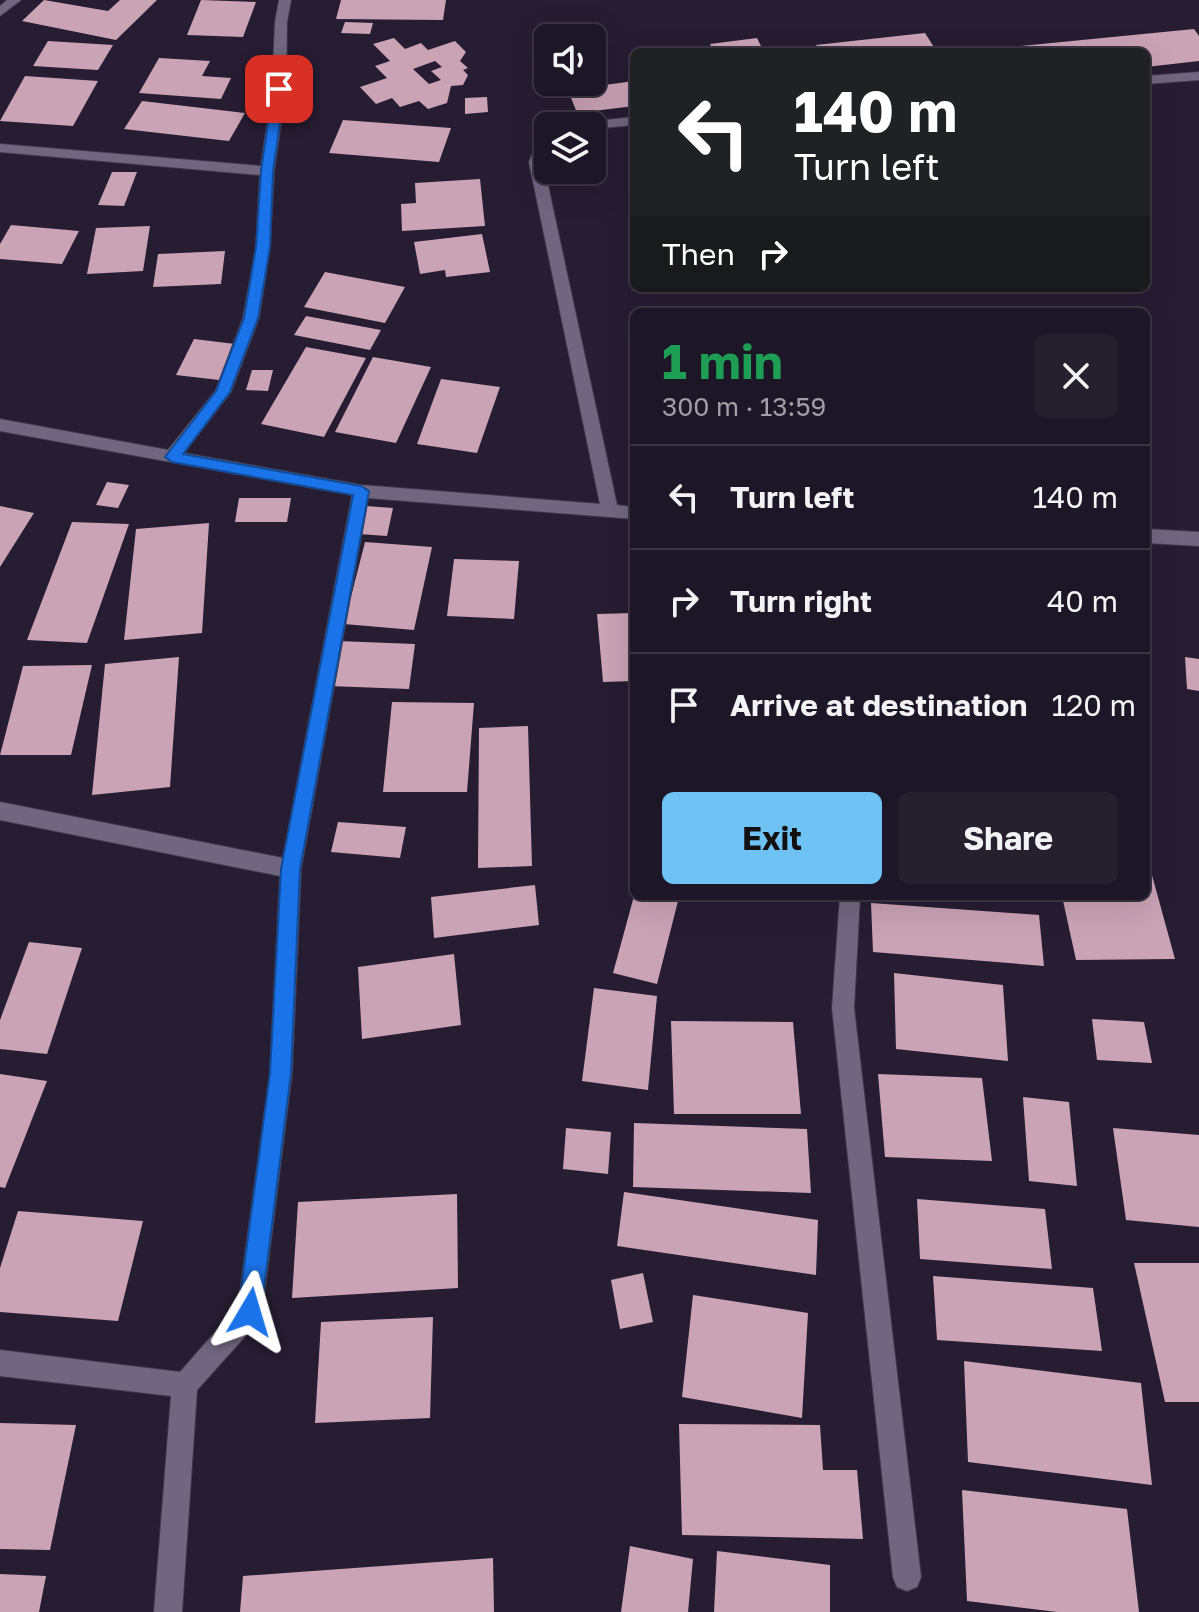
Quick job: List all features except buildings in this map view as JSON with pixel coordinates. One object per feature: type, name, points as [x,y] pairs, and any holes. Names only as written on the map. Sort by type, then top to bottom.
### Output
[{"type":"street","points":[[0,12],[15,0]]},
{"type":"street","points":[[172,457],[223,392],[251,318],[263,247],[267,171],[279,89],[281,22],[285,0]]},
{"type":"street","points":[[1150,80],[1199,76]]},
{"type":"street","points":[[606,124],[630,121]]},
{"type":"street","points":[[0,148],[267,171]]},
{"type":"street","points":[[541,184],[610,512]]},
{"type":"street","points":[[0,425],[361,491],[630,513]]},
{"type":"street","points":[[168,1612],[185,1385],[250,1312],[281,1073],[291,869],[361,491]]},
{"type":"street","points":[[1150,536],[1199,539]]},
{"type":"street","points":[[0,811],[291,869]]},
{"type":"street","points":[[850,900],[843,1008],[907,1577]]},
{"type":"street","points":[[0,1363],[185,1385]]},
{"type":"route","points":[[250,1312],[281,1073],[291,869],[361,491],[172,457],[223,392],[251,318],[263,247],[267,171],[279,89]]}]
